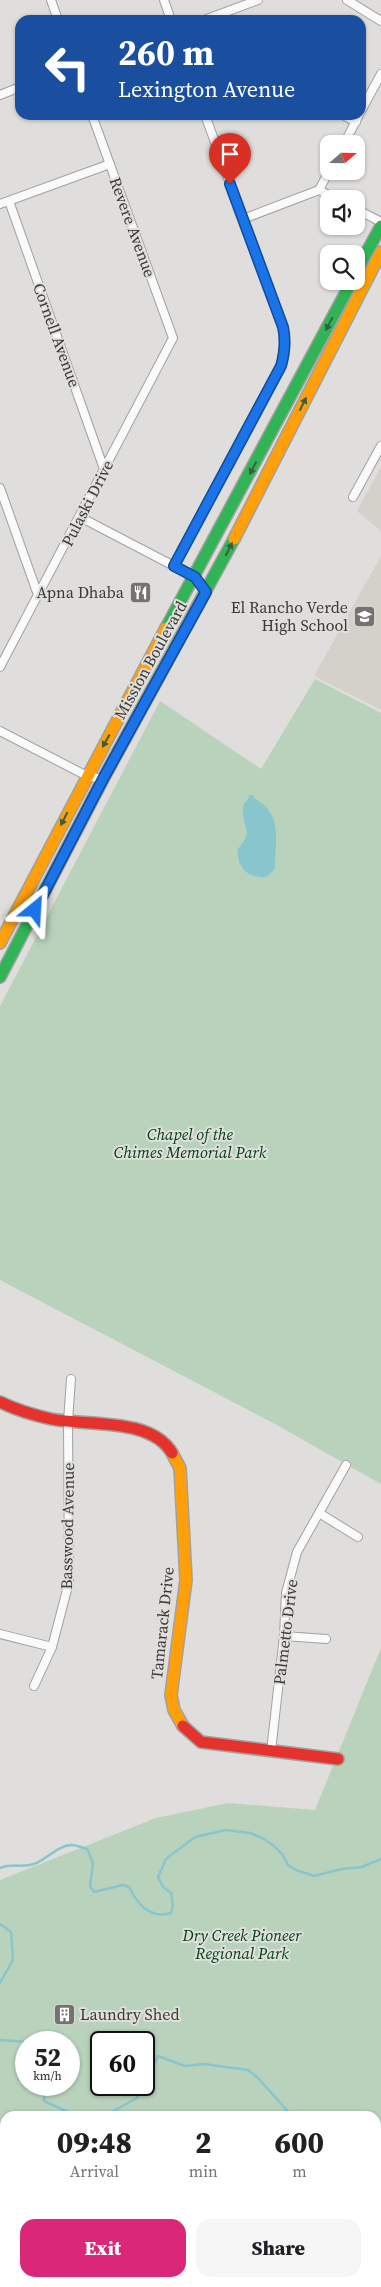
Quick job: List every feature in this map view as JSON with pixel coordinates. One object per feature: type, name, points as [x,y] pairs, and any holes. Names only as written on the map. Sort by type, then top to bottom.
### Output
[{"type":"main road","points":[[365,255],[381,224]]},
{"type":"main road","name":"Mission Boulevard","points":[[0,977],[103,779],[206,592],[381,252]]},
{"type":"main road","name":"Mission Boulevard","points":[[0,943],[87,776],[347,290]]},
{"type":"main road","name":"Tamarack Drive","points":[[0,1402],[14,1409],[68,1421],[140,1429],[158,1438],[171,1450],[180,1468],[186,1580],[171,1695],[172,1708],[180,1724],[190,1735],[201,1742],[338,1759]]},
{"type":"street","points":[[51,0],[56,15]]},
{"type":"street","points":[[164,0],[169,15]]},
{"type":"street","points":[[218,15],[258,0]]},
{"type":"street","points":[[346,0],[381,21]]},
{"type":"street","points":[[366,102],[381,74]]},
{"type":"street","points":[[0,95],[15,89]]},
{"type":"street","name":"Revere Avenue","points":[[94,120],[172,338]]},
{"type":"street","points":[[174,566],[281,366],[284,354],[285,340],[283,327],[207,120]]},
{"type":"street","points":[[349,135],[357,120]]},
{"type":"street","points":[[0,204],[110,164]]},
{"type":"street","points":[[243,219],[319,190],[324,180]]},
{"type":"street","name":"Cornell Avenue","points":[[9,201],[104,469]]},
{"type":"street","points":[[365,214],[381,224]]},
{"type":"street","name":"Pulaski Drive","points":[[0,667],[172,338]]},
{"type":"street","points":[[353,497],[381,446]]},
{"type":"street","points":[[0,488],[38,595]]},
{"type":"street","points":[[80,517],[195,577],[206,592]]},
{"type":"street","points":[[0,730],[87,776],[103,779]]},
{"type":"street","name":"Basswood Avenue","points":[[34,1686],[52,1648],[69,1582],[68,1421],[71,1379]]},
{"type":"street","name":"Palmetto Drive","points":[[271,1751],[284,1636],[286,1593],[298,1552],[346,1465]]},
{"type":"street","points":[[319,1514],[358,1538]]},
{"type":"street","points":[[0,1634],[52,1648]]},
{"type":"street","points":[[284,1636],[326,1640]]},
{"type":"shaded area","points":[[381,467],[381,531],[357,511]]},
{"type":"shaded area","name":"El Rancho Verde High School","points":[[381,556],[381,710],[314,676]]},
{"type":"green space","name":"Chapel of the Chimes Memorial Park","points":[[315,679],[381,713],[381,1484],[275,1424],[0,1280],[0,1006],[160,701],[261,769]]},
{"type":"green space","name":"Dry Creek Pioneer Regional Park","points":[[381,1648],[381,2111],[0,2111],[0,1880],[156,1818],[228,1803],[315,1810]]},
{"type":"water","points":[[249,795],[253,795],[270,812],[276,828],[275,867],[266,877],[249,874],[239,861],[238,849],[247,833],[243,807]]},
{"type":"waterway","points":[[0,1868],[34,1864],[62,1847],[78,1846],[87,1849],[93,1863],[90,1886],[94,1892],[123,1885],[129,1887],[136,1900],[146,1909],[157,1914],[164,1914],[171,1913],[173,1905],[171,1893],[163,1887],[158,1877],[166,1859],[195,1837],[226,1830],[250,1833],[274,1846],[282,1854],[288,1865],[314,1876],[342,1869],[362,1867],[381,1859]]},
{"type":"waterway","points":[[0,1924],[11,1932],[13,1960],[0,1983]]},
{"type":"waterway","points":[[0,2040],[15,2041]]},
{"type":"waterway","points":[[155,2062],[158,2056],[185,2066],[204,2064],[248,2070],[258,2078],[288,2111]]},
{"type":"waterway","points":[[44,2096],[44,2101],[66,2111]]},
{"type":"waterway","points":[[113,2111],[138,2096]]},
{"type":"traffic: fast","points":[[365,255],[381,226]]},
{"type":"traffic: fast","points":[[166,628],[347,290]]},
{"type":"traffic: fast","points":[[0,977],[103,779],[234,539]]},
{"type":"traffic: slow","points":[[234,539],[381,252]]},
{"type":"traffic: slow","points":[[0,943],[166,628]]},
{"type":"traffic: slow","points":[[172,1453],[180,1468],[186,1580],[171,1695],[174,1710],[183,1726]]},
{"type":"traffic: jam","points":[[0,1402],[25,1412],[51,1419],[134,1428],[149,1433],[162,1441],[172,1453]]},
{"type":"traffic: jam","points":[[183,1726],[201,1742],[338,1759]]},
{"type":"place","name":"Apna Dhaba","points":[[140,592]]},
{"type":"place","name":"El Rancho Verde High School","points":[[364,616]]},
{"type":"place","name":"Laundry Shed","points":[[64,2014]]},
{"type":"route","points":[[35,910],[103,779],[206,592],[195,577],[174,566],[281,366],[285,340],[283,327],[230,184]]}]
